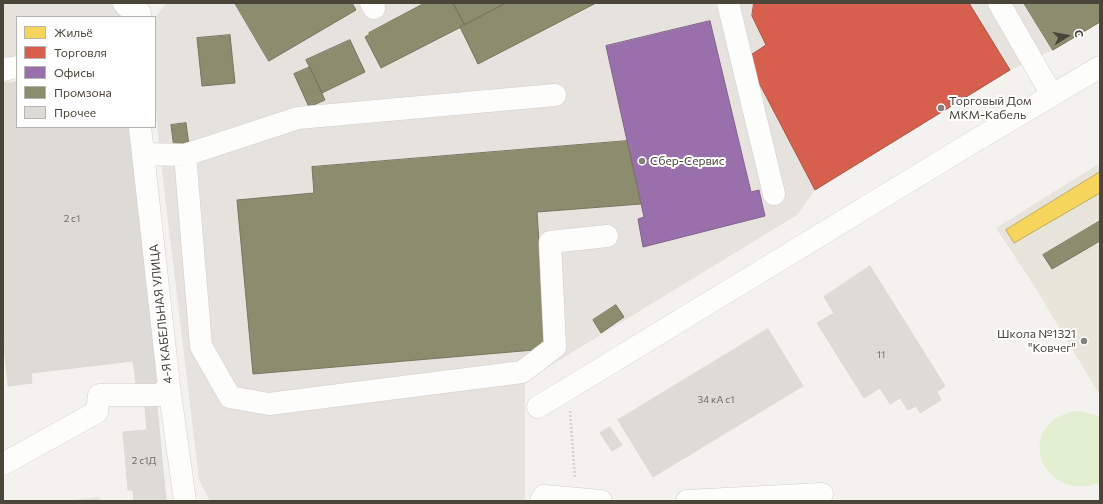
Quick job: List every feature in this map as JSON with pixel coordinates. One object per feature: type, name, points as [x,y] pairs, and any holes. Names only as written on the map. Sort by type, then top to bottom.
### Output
[{"type":"street","points":[[728,3],[774,194]]},
{"type":"street","points":[[999,3],[1052,95]]},
{"type":"street","points":[[3,70],[16,67]]},
{"type":"street","points":[[538,407],[973,142],[1100,67]]},
{"type":"street","points":[[143,154],[185,155],[298,118],[555,95]]},
{"type":"street","name":"4-Я КАБЕЛЬНАЯ УЛИЦА","points":[[140,128],[169,386],[184,501]]},
{"type":"street","points":[[185,155],[201,346],[230,397],[269,404],[522,372],[555,347],[550,242],[608,236]]},
{"type":"street","points":[[3,464],[97,412],[99,394],[160,395],[169,386]]},
{"type":"street","points":[[687,501],[822,494]]},
{"type":"street","points":[[541,501],[544,496],[601,501]]},
{"type":"path","points":[[568,389],[576,499]]},
{"type":"shaded area","points":[[3,3],[127,3],[120,16],[16,16],[16,57],[3,57]]},
{"type":"shaded area","points":[[166,3],[1100,3],[1100,22],[1053,50],[1010,70],[815,190],[797,215],[525,381],[525,501],[210,501],[199,479],[160,154],[156,112],[156,17]]},
{"type":"shaded area","points":[[1100,163],[1100,395],[1035,287],[996,228]]},
{"type":"shaded area","name":"Школа №1321 \"Ковчег\"","points":[[1100,247],[1100,395],[1035,287]]},
{"type":"shaded area","points":[[99,497],[102,501],[65,501]]},
{"type":"green space","points":[[1075,411],[1085,412],[1100,418],[1100,483],[1080,487],[1063,483],[1050,473],[1042,460],[1039,445],[1044,431],[1055,419]]},
{"type":"building: Жильё","points":[[1100,172],[1100,193],[1014,243],[1006,230]]},
{"type":"building: Торговля","points":[[754,3],[969,3],[1010,70],[815,190],[746,58],[766,45],[752,16]]},
{"type":"building: Офисы","points":[[710,21],[751,192],[759,190],[765,216],[643,247],[638,219],[644,217],[606,46]]},
{"type":"building: Промзона","points":[[235,3],[352,3],[356,10],[269,61]]},
{"type":"building: Промзона","points":[[425,3],[453,3],[465,25],[381,68],[365,37],[370,34],[369,33]]},
{"type":"building: Промзона","points":[[453,3],[506,3],[465,25]]},
{"type":"building: Промзона","points":[[506,3],[596,3],[478,64],[460,27]]},
{"type":"building: Промзона","points":[[1024,3],[1100,3],[1100,22],[1053,50]]},
{"type":"building: Промзона","points":[[230,35],[235,83],[202,86],[197,38]]},
{"type":"building: Промзона","points":[[350,40],[365,72],[322,93],[306,60]]},
{"type":"building: Промзона","points":[[310,67],[325,100],[309,107],[294,74]]},
{"type":"building: Промзона","points":[[186,123],[189,146],[174,148],[171,125]]},
{"type":"building: Промзона","points":[[627,141],[641,204],[537,212],[546,349],[253,374],[237,200],[314,193],[312,167]]},
{"type":"building: Промзона","points":[[1100,221],[1100,241],[1052,269],[1043,255]]},
{"type":"building: Промзона","points":[[616,305],[624,317],[601,333],[593,320]]},
{"type":"building: Прочее","points":[[16,82],[16,128],[133,128],[157,388],[137,390],[133,361],[31,373],[32,383],[8,386],[3,334],[3,83]]},
{"type":"building: Прочее","points":[[870,266],[945,386],[937,392],[941,400],[920,413],[916,406],[908,410],[900,398],[890,404],[880,388],[864,398],[817,323],[834,313],[824,297]]},
{"type":"building: Прочее","points":[[768,329],[803,386],[653,477],[618,420]]},
{"type":"building: Прочее","points":[[157,406],[166,501],[134,501],[133,490],[128,490],[123,432],[147,430],[145,407]]},
{"type":"building: Прочее","points":[[610,427],[622,445],[612,451],[600,433]]},
{"type":"place","name":"Торговый Дом МКМ-Кабель","points":[[941,108]]},
{"type":"place","name":"Сбер-Сервис","points":[[642,161]]},
{"type":"place","name":"Школа №1321 \"Ковчег\"","points":[[1084,341]]}]
